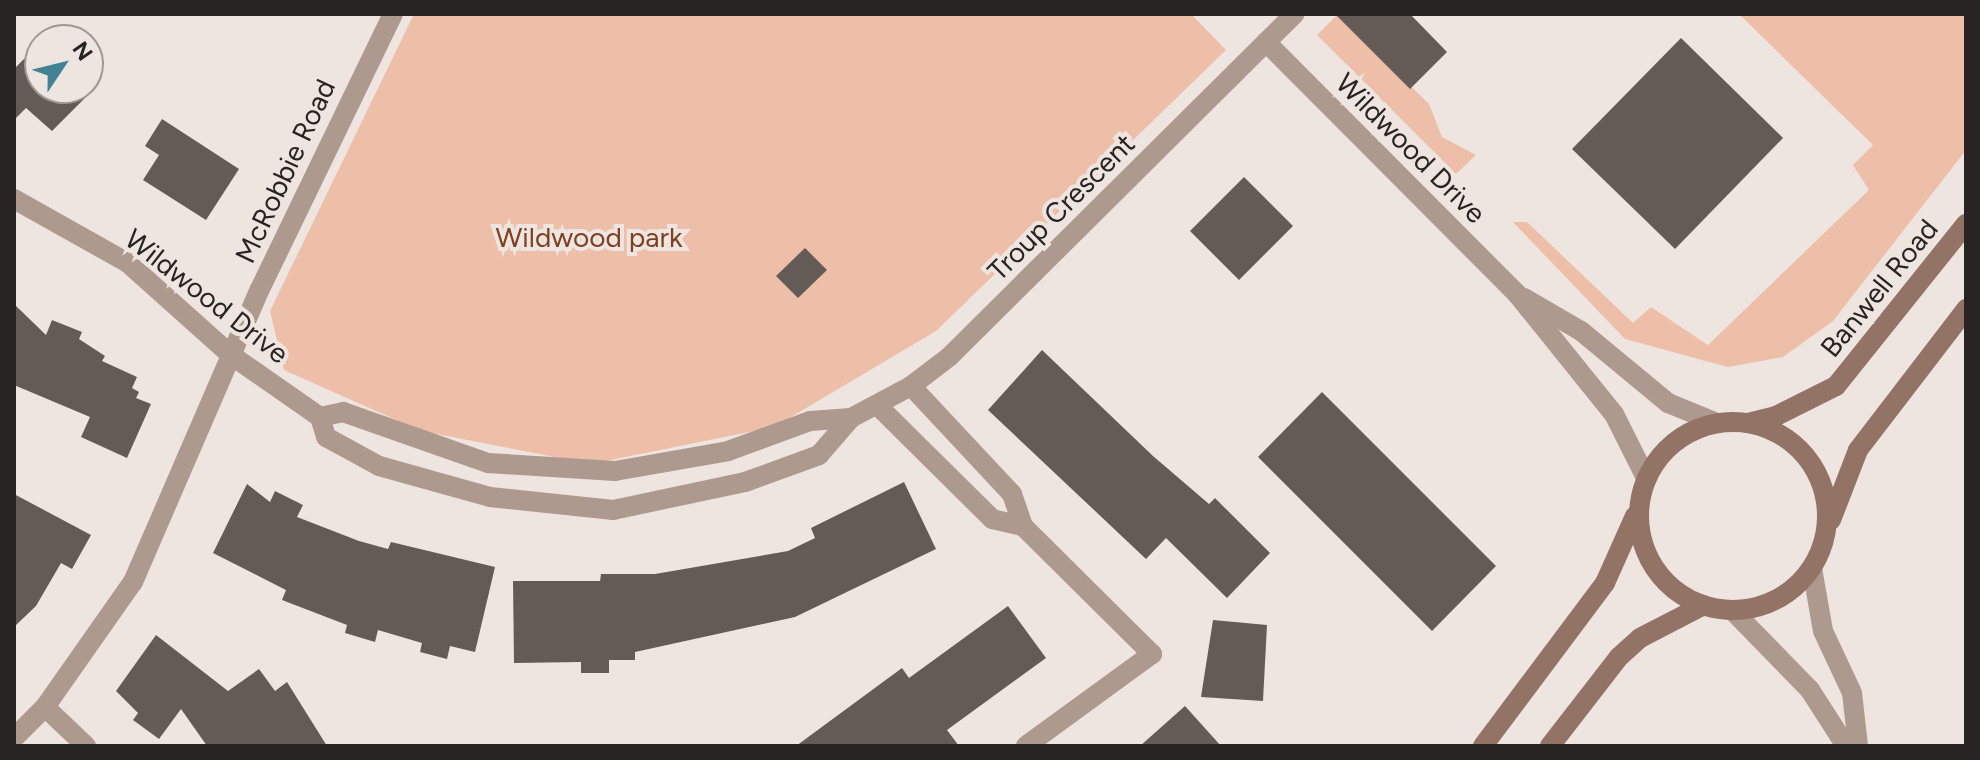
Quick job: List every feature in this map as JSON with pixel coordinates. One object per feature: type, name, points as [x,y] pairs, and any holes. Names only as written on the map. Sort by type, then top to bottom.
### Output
[{"type":"main road","name":"Banwell Road","points":[[1748,423],[1776,416],[1836,386],[1966,224]]},
{"type":"main road","points":[[1638,509],[1641,540],[1654,568],[1675,591],[1702,606],[1733,611],[1764,606],[1791,591],[1812,568],[1858,450],[1966,309]]},
{"type":"main road","points":[[1483,746],[1605,583],[1638,509],[1646,478],[1663,452],[1687,433],[1717,423],[1748,423],[1778,433],[1802,452],[1823,493],[1825,540]]},
{"type":"main road","points":[[1550,746],[1619,657],[1640,638],[1702,606]]},
{"type":"street","name":"McRobbie Road","points":[[14,738],[45,707],[133,582],[231,355],[393,14]]},
{"type":"street","name":"Troup Crescent","points":[[851,418],[819,455],[745,482],[613,510],[490,497],[379,466],[326,437],[320,417],[343,412],[488,463],[615,471],[728,451],[810,421],[851,418],[911,386],[949,357],[1295,14]]},
{"type":"street","name":"Wildwood Drive","points":[[1266,42],[1517,294],[1614,414],[1646,478]]},
{"type":"street","name":"Wildwood Drive","points":[[14,199],[128,263],[231,355],[320,417]]},
{"type":"street","name":"Wildwood Drive","points":[[1517,294],[1581,331],[1668,403],[1717,423]]},
{"type":"street","points":[[911,386],[1012,494],[1023,526],[1152,654],[1026,746]]},
{"type":"street","points":[[877,405],[992,519],[1023,526]]},
{"type":"street","points":[[1812,568],[1823,631],[1852,693],[1858,746]]},
{"type":"street","points":[[1733,611],[1810,690],[1846,746]]},
{"type":"street","points":[[45,707],[86,746]]},
{"type":"green space","name":"Wildwood park","points":[[414,14],[1191,14],[1226,50],[936,331],[774,427],[591,464],[421,431],[284,370],[270,311]]},
{"type":"green space","points":[[1338,14],[1429,104],[1442,137],[1476,155],[1456,174],[1317,35]]},
{"type":"green space","points":[[1739,14],[1966,14],[1966,150],[1833,321],[1783,357],[1728,367],[1625,339],[1513,222],[1527,222],[1633,323],[1651,307],[1708,345],[1869,190],[1853,165],[1873,145]]},
{"type":"building","points":[[1335,14],[1410,14],[1447,52],[1410,89]]},
{"type":"building","points":[[1681,38],[1783,138],[1675,249],[1572,149]]},
{"type":"building","points":[[24,59],[24,104],[79,104],[52,131],[26,108],[14,120],[14,69]]},
{"type":"building","points":[[162,119],[239,169],[206,220],[143,180],[159,155],[145,146]]},
{"type":"building","points":[[1244,177],[1293,226],[1239,280],[1190,231]]},
{"type":"building","points":[[805,248],[827,270],[798,298],[776,276]]},
{"type":"building","points":[[14,304],[46,335],[52,320],[82,332],[79,339],[105,356],[102,361],[137,377],[132,388],[139,392],[136,398],[151,404],[127,458],[81,437],[90,417],[14,385]]},
{"type":"building","points":[[1042,350],[1153,456],[1209,504],[1215,498],[1270,553],[1227,598],[1166,538],[1146,559],[988,410]]},
{"type":"building","points":[[1322,392],[1496,566],[1432,631],[1258,457]]},
{"type":"building","points":[[904,482],[936,549],[795,617],[635,652],[635,660],[609,660],[609,673],[581,673],[581,662],[514,663],[513,581],[600,581],[601,574],[655,574],[788,551],[815,538],[811,528]]},
{"type":"building","points":[[247,484],[270,502],[275,491],[303,505],[297,517],[359,541],[388,549],[391,542],[495,567],[475,652],[450,646],[447,659],[420,652],[422,643],[378,630],[375,642],[345,633],[347,625],[282,600],[286,590],[213,553]]},
{"type":"building","points":[[14,494],[91,535],[72,569],[61,563],[36,606],[14,627]]},
{"type":"building","points":[[1008,606],[1046,658],[947,730],[959,746],[796,746],[902,668],[909,678]]},
{"type":"building","points":[[1213,620],[1267,625],[1263,701],[1201,697]]},
{"type":"building","points":[[156,635],[228,691],[259,669],[275,691],[287,682],[327,746],[207,746],[181,709],[159,739],[133,720],[138,713],[116,691]]},
{"type":"building","points":[[1185,706],[1221,746],[1140,746]]}]
